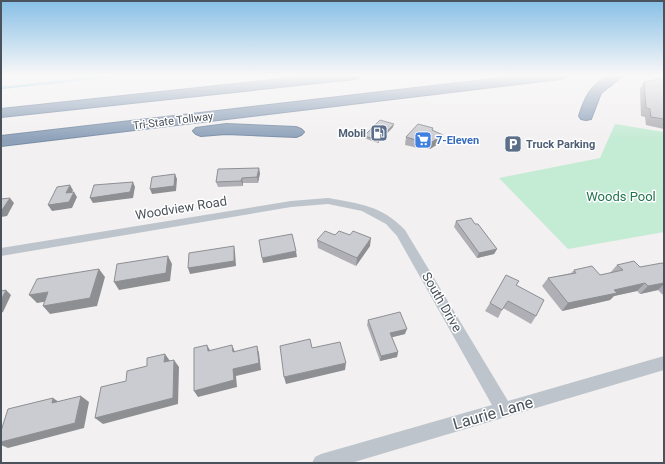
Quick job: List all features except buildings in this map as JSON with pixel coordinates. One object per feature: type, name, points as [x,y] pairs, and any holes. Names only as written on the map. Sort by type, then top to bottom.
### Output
[{"type":"highway","points":[[1,111],[109,97]]},
{"type":"highway","name":"Tri-State Tollway","points":[[1,111],[142,97]]},
{"type":"highway","name":"Tri-State Tollway","points":[[1,135],[330,97]]},
{"type":"highway","name":"Tri-State Tollway","points":[[1,141],[377,97]]},
{"type":"highway","points":[[586,116],[592,97]]},
{"type":"highway","points":[[1,149],[226,129],[296,132]]},
{"type":"street","name":"Woodview Road","points":[[1,252],[291,204],[328,201],[365,208]]},
{"type":"street","name":"South Drive","points":[[365,208],[390,221],[401,233],[504,410]]},
{"type":"street","name":"Laurie Lane","points":[[321,463],[664,363]]},
{"type":"green space","name":"Woods Pool","points":[[615,124],[664,132],[664,232],[568,249],[499,178],[600,158]]},
{"type":"place","name":"Mobil","points":[[379,133]]},
{"type":"place","name":"7-Eleven","points":[[423,140]]},
{"type":"place","name":"Truck Parking","points":[[513,144]]}]
